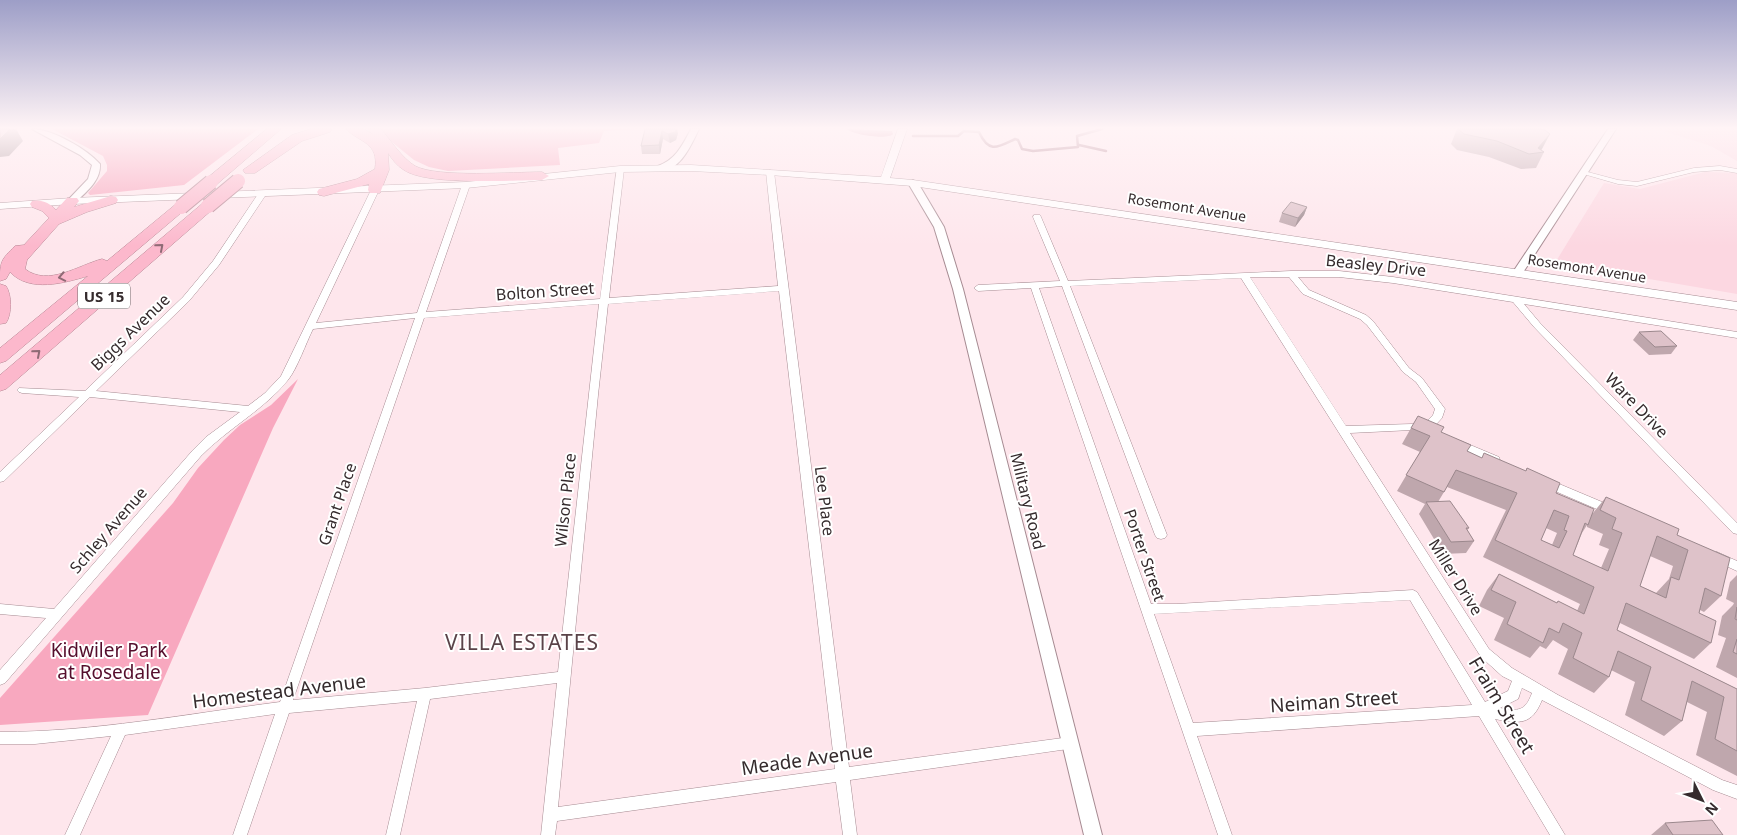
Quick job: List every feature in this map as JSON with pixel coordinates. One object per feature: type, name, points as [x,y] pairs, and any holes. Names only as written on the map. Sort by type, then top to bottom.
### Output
[{"type":"highway","name":"US 15","points":[[0,357],[228,168]]},
{"type":"highway","name":"US 15","points":[[0,385],[252,168]]},
{"type":"highway","points":[[374,190],[388,174],[390,168]]},
{"type":"highway","points":[[409,168],[429,175],[454,177],[542,176]]},
{"type":"highway","points":[[374,190],[375,183],[382,170]]},
{"type":"highway","points":[[324,192],[362,182],[382,170]]},
{"type":"highway","points":[[110,200],[54,219],[20,259],[17,266],[20,274],[25,277],[43,280],[77,274],[100,266],[137,242]]},
{"type":"highway","points":[[0,276],[8,261],[72,201]]},
{"type":"highway","points":[[37,204],[47,208],[54,219]]},
{"type":"highway","points":[[0,289],[2,297],[0,319]]},
{"type":"main road","name":"Rosemont Avenue","points":[[0,206],[72,201],[466,185],[620,169],[691,168],[770,172],[913,183],[1737,306]]},
{"type":"main road","points":[[885,180],[889,168]]},
{"type":"street","points":[[72,201],[95,176],[96,168]]},
{"type":"street","points":[[1518,272],[1587,168]]},
{"type":"street","points":[[1584,173],[1618,182],[1637,184],[1694,170],[1720,168],[1737,171]]},
{"type":"street","name":"Wilson Place","points":[[548,835],[563,677],[620,169]]},
{"type":"street","name":"Lee Place","points":[[770,172],[850,835]]},
{"type":"street","name":"Military Road","points":[[913,183],[940,227],[958,289],[1093,835]]},
{"type":"street","name":"Grant Place","points":[[240,835],[466,185]]},
{"type":"street","name":"Schley Avenue","points":[[0,679],[197,453],[247,409],[268,395],[285,378],[374,190]]},
{"type":"street","name":"Biggs Avenue","points":[[0,478],[186,299],[232,241],[263,193]]},
{"type":"street","points":[[1037,217],[1065,284],[1161,535]]},
{"type":"street","points":[[1291,274],[1306,292],[1370,323],[1406,370],[1419,380],[1440,409],[1434,433]]},
{"type":"street","name":"Beasley Drive","points":[[978,288],[1244,275],[1340,274],[1370,277],[1737,335]]},
{"type":"street","name":"Miller Drive","points":[[1244,275],[1485,653],[1507,672],[1539,691],[1718,785],[1737,792]]},
{"type":"street","name":"Porter Street","points":[[1034,285],[1225,835]]},
{"type":"street","name":"Bolton Street","points":[[311,326],[783,288]]},
{"type":"street","name":"Ware Drive","points":[[1516,300],[1537,325],[1737,530]]},
{"type":"street","points":[[22,390],[88,394],[247,409]]},
{"type":"street","points":[[1343,430],[1412,427],[1434,433],[1504,464]]},
{"type":"street","points":[[1530,475],[1616,513]]},
{"type":"street","points":[[1702,550],[1737,566]]},
{"type":"street","name":"Fraim Street","points":[[1147,609],[1177,609],[1413,595],[1558,835]]},
{"type":"street","points":[[0,609],[57,614]]},
{"type":"street","name":"Homestead Avenue","points":[[0,738],[35,738],[121,729],[284,707],[425,694],[563,677]]},
{"type":"street","name":"Neiman Street","points":[[1482,710],[1513,695],[1519,679]]},
{"type":"street","name":"Neiman Street","points":[[1189,730],[1482,710],[1513,715],[1525,714],[1531,710],[1539,691]]},
{"type":"street","points":[[393,835],[425,694]]},
{"type":"street","points":[[72,835],[121,729]]},
{"type":"street","name":"Meade Avenue","points":[[550,815],[1070,743]]},
{"type":"shaded area","points":[[1705,172],[1737,173],[1737,294],[1555,263],[1604,183],[1640,189]]},
{"type":"green space","points":[[107,168],[207,168],[184,185],[90,195],[88,193],[107,171]]},
{"type":"green space","points":[[434,168],[505,168],[448,171]]},
{"type":"green space","name":"Kidwiler Park at Rosedale","points":[[298,379],[273,428],[148,715],[0,725],[0,698],[173,503],[198,468],[240,425],[271,405]]},
{"type":"building","points":[[1291,202],[1307,207],[1298,218],[1282,213]]},
{"type":"building","points":[[1661,331],[1677,346],[1655,347],[1639,332]]},
{"type":"building","points":[[1418,416],[1444,427],[1441,432],[1471,445],[1467,451],[1482,458],[1484,453],[1526,471],[1527,468],[1560,483],[1556,493],[1594,509],[1588,525],[1585,523],[1573,555],[1608,571],[1622,533],[1612,529],[1616,518],[1600,510],[1606,497],[1679,529],[1677,535],[1730,558],[1721,596],[1705,588],[1699,613],[1716,621],[1711,643],[1626,603],[1617,630],[1737,689],[1737,751],[1715,739],[1724,697],[1692,681],[1682,721],[1641,700],[1651,667],[1618,651],[1609,677],[1573,658],[1582,633],[1563,623],[1559,633],[1549,628],[1543,643],[1507,624],[1516,602],[1491,590],[1499,574],[1557,603],[1558,601],[1584,614],[1594,587],[1495,540],[1517,493],[1456,470],[1444,492],[1406,475],[1430,436],[1411,428]],"holes":[[[1554,510],[1569,516],[1564,530],[1567,531],[1559,548],[1541,540]],[[1657,536],[1688,550],[1679,580],[1671,577],[1666,598],[1640,586]]]},
{"type":"building","points":[[1450,501],[1469,528],[1466,528],[1474,541],[1451,542],[1426,502]]},
{"type":"building","points":[[1737,639],[1737,654],[1733,652]]},
{"type":"building","points":[[1712,820],[1723,835],[1673,835],[1665,823]]},
{"type":"district","name":"VILLA ESTATES","points":[[522,642]]}]
